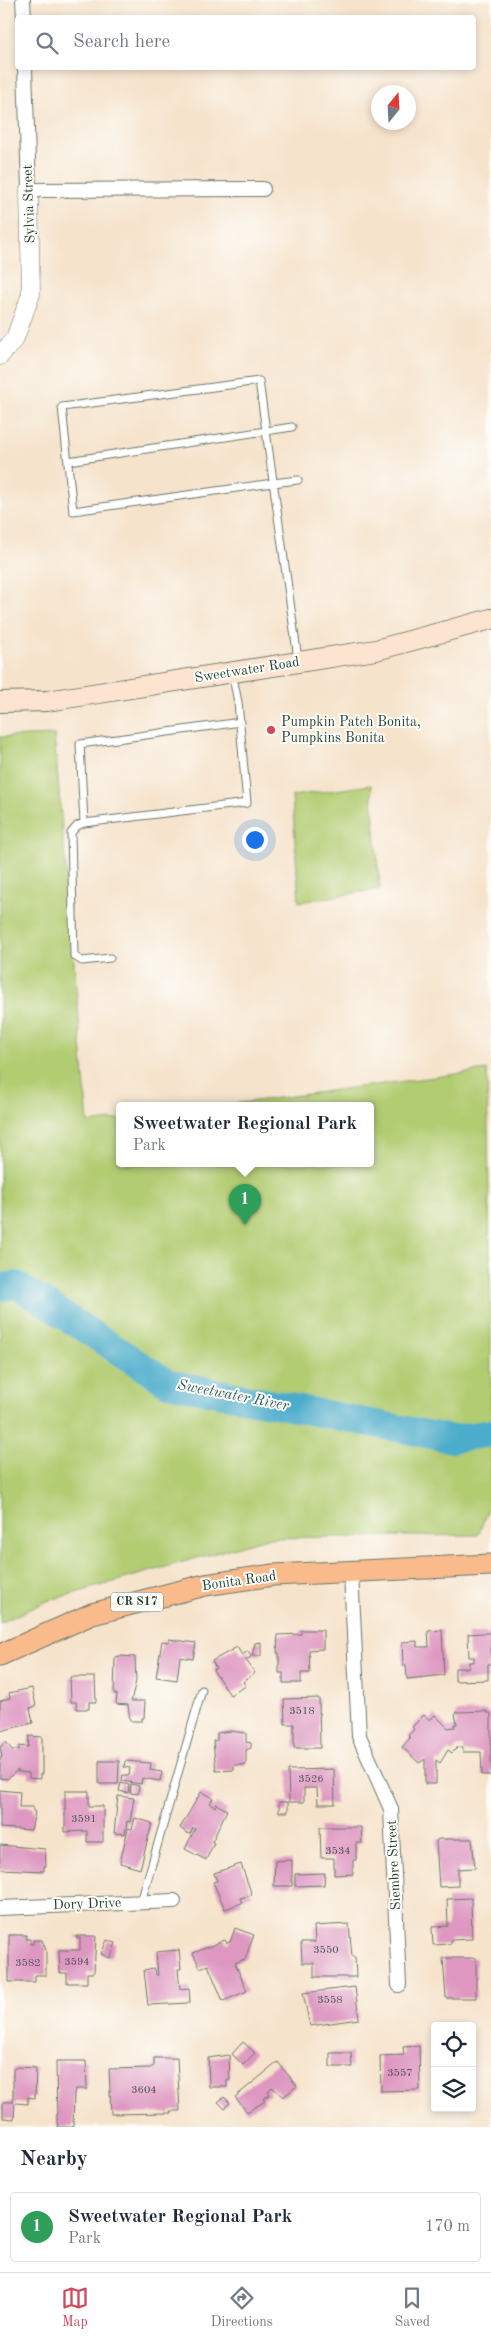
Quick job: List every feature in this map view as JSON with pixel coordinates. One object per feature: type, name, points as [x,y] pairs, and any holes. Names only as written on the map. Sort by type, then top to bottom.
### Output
[{"type":"main road","name":"Sweetwater Road","points":[[0,702],[47,701],[376,650],[491,619]]},
{"type":"main road","name":"Bonita Road","points":[[0,1655],[92,1614],[205,1585],[273,1575],[491,1565]]},
{"type":"street","points":[[23,0],[24,15]]},
{"type":"street","name":"Sylvia Street","points":[[0,356],[15,338],[32,294],[25,70]]},
{"type":"street","points":[[29,190],[263,189]]},
{"type":"street","name":"Siembre Street","points":[[351,1572],[360,1736],[391,1809],[399,1986]]},
{"type":"street","name":"Dory Drive","points":[[0,1908],[174,1901]]},
{"type":"lane","points":[[298,480],[273,483],[73,511],[62,407],[259,381],[273,483],[298,662]]},
{"type":"lane","points":[[68,461],[292,427]]},
{"type":"lane","points":[[110,958],[82,961],[74,956],[72,833],[84,823],[247,803],[240,722],[232,672]]},
{"type":"lane","points":[[84,823],[80,744],[240,722]]},
{"type":"lane","points":[[141,1902],[202,1690]]},
{"type":"green space","points":[[54,735],[88,1123],[116,1120],[116,1167],[374,1167],[374,1102],[248,1102],[487,1070],[491,1327],[491,1502],[478,1535],[267,1538],[47,1601],[0,1623],[0,737]]},
{"type":"green space","points":[[371,785],[380,889],[299,902],[292,796]]},
{"type":"building","points":[[301,1630],[323,1630],[323,1649],[309,1650],[310,1673],[301,1673],[301,1683],[283,1683],[283,1673],[279,1673],[278,1635],[301,1634]]},
{"type":"building","points":[[442,1630],[444,1675],[407,1679],[406,1665],[403,1665],[402,1642],[417,1641],[417,1647],[429,1647],[428,1631]]},
{"type":"building","points":[[491,1633],[491,1664],[488,1664],[488,1680],[455,1681],[455,1668],[469,1668],[469,1662],[474,1662],[474,1657],[469,1657],[468,1634]]},
{"type":"building","points":[[169,1639],[196,1643],[193,1659],[180,1657],[177,1680],[156,1677],[162,1641],[169,1642]]},
{"type":"building","points":[[261,1642],[261,1656],[252,1656],[255,1643]]},
{"type":"building","points":[[237,1647],[242,1655],[248,1651],[251,1657],[246,1660],[255,1673],[243,1682],[246,1686],[230,1695],[213,1670],[216,1668],[212,1661]]},
{"type":"building","points":[[115,1657],[135,1657],[136,1681],[131,1701],[145,1701],[144,1718],[142,1718],[142,1721],[130,1721],[128,1705],[116,1704],[117,1694],[114,1694]]},
{"type":"building","points":[[70,1677],[95,1677],[96,1702],[89,1702],[89,1709],[77,1709],[76,1702],[71,1702]]},
{"type":"building","points":[[32,1688],[36,1706],[30,1708],[33,1723],[0,1731],[0,1701],[10,1698],[9,1693]]},
{"type":"building","points":[[319,1698],[320,1748],[294,1748],[294,1724],[285,1724],[284,1699]]},
{"type":"building","points":[[487,1711],[487,1713],[491,1713],[491,1775],[482,1775],[481,1752],[463,1752],[463,1747],[458,1747],[452,1753],[448,1750],[440,1763],[436,1760],[436,1784],[425,1784],[425,1759],[419,1763],[402,1747],[410,1738],[408,1736],[414,1729],[412,1727],[424,1715],[430,1720],[435,1715],[448,1728],[455,1727],[455,1724],[457,1724],[455,1714],[457,1712]]},
{"type":"building","points":[[230,1731],[246,1733],[246,1742],[251,1743],[251,1748],[246,1750],[246,1765],[234,1765],[234,1770],[216,1771],[213,1741],[217,1740],[217,1733]]},
{"type":"building","points":[[29,1736],[42,1737],[42,1774],[40,1774],[40,1779],[29,1778],[29,1773],[18,1772],[18,1770],[7,1779],[0,1778],[0,1758],[2,1757],[0,1747],[6,1742],[12,1750],[19,1750],[19,1746],[28,1747]]},
{"type":"building","points":[[99,1761],[119,1761],[118,1784],[99,1784]]},
{"type":"building","points":[[125,1761],[151,1763],[150,1770],[162,1772],[160,1781],[142,1778],[141,1784],[122,1781],[123,1775],[129,1775],[130,1768],[124,1767]]},
{"type":"building","points":[[334,1769],[335,1804],[318,1804],[317,1788],[304,1788],[304,1802],[289,1802],[288,1770]]},
{"type":"building","points":[[121,1783],[129,1785],[128,1793],[119,1791]]},
{"type":"building","points":[[131,1784],[139,1786],[138,1794],[130,1793]]},
{"type":"building","points":[[0,1790],[20,1792],[19,1807],[33,1807],[35,1812],[31,1830],[0,1828]]},
{"type":"building","points":[[65,1791],[89,1791],[89,1806],[103,1806],[103,1842],[87,1842],[87,1831],[65,1832]]},
{"type":"building","points":[[201,1792],[213,1798],[210,1804],[215,1807],[216,1804],[227,1810],[206,1860],[185,1849],[195,1829],[193,1828],[190,1834],[180,1828]]},
{"type":"building","points":[[118,1796],[134,1798],[130,1822],[127,1821],[125,1834],[114,1833]]},
{"type":"building","points":[[279,1802],[288,1802],[288,1812],[279,1812]]},
{"type":"building","points":[[135,1818],[152,1823],[140,1869],[120,1863],[128,1828],[132,1829]]},
{"type":"building","points":[[320,1827],[361,1827],[362,1843],[356,1843],[356,1860],[353,1860],[353,1874],[334,1875],[334,1858],[321,1858]]},
{"type":"building","points":[[438,1839],[472,1839],[475,1868],[458,1869],[458,1886],[439,1887],[436,1841]]},
{"type":"building","points":[[0,1845],[45,1849],[46,1866],[44,1866],[44,1871],[0,1869]]},
{"type":"building","points":[[292,1860],[292,1886],[274,1886],[275,1861]]},
{"type":"building","points":[[241,1864],[252,1895],[240,1898],[242,1903],[225,1909],[213,1882],[217,1881],[214,1873]]},
{"type":"building","points":[[325,1873],[324,1885],[295,1886],[295,1874]]},
{"type":"building","points":[[471,1898],[472,1939],[451,1940],[451,1944],[433,1945],[432,1927],[448,1926],[447,1899]]},
{"type":"building","points":[[349,1924],[352,1957],[355,1957],[356,1977],[314,1977],[314,1963],[302,1963],[301,1942],[315,1942],[314,1926]]},
{"type":"building","points":[[235,1928],[254,1935],[245,1959],[235,1963],[247,1991],[223,2001],[208,1965],[200,1968],[193,1953],[225,1940],[227,1943],[230,1942]]},
{"type":"building","points":[[9,1935],[26,1935],[26,1939],[30,1939],[30,1944],[33,1944],[33,1940],[42,1940],[46,1950],[46,1975],[35,1975],[35,1982],[9,1982]]},
{"type":"building","points":[[76,1936],[96,1936],[94,1973],[87,1973],[87,1983],[67,1983],[67,1973],[60,1973],[59,1950],[80,1950],[80,1938],[76,1938]]},
{"type":"building","points":[[107,1940],[116,1943],[110,1958],[101,1954]]},
{"type":"building","points":[[179,1950],[181,1969],[178,1969],[180,1989],[189,1988],[190,2003],[148,2005],[144,1970],[153,1968],[156,1975],[158,1975],[156,1952]]},
{"type":"building","points":[[443,1958],[476,1958],[476,1998],[446,1998]]},
{"type":"building","points":[[355,1987],[359,2019],[310,2026],[303,1993]]},
{"type":"building","points":[[243,2042],[255,2053],[243,2065],[232,2054]]},
{"type":"building","points":[[419,2046],[420,2090],[381,2091],[380,2056],[404,2055],[403,2047]]},
{"type":"building","points":[[330,2053],[351,2053],[352,2067],[330,2067]]},
{"type":"building","points":[[229,2055],[230,2080],[227,2080],[227,2087],[209,2087],[208,2058]]},
{"type":"building","points":[[154,2058],[177,2058],[180,2111],[170,2111],[171,2113],[111,2114],[109,2069],[150,2068],[154,2066]]},
{"type":"building","points":[[56,2061],[86,2061],[87,2089],[76,2089],[74,2093],[73,2127],[58,2127]]},
{"type":"building","points":[[278,2062],[297,2086],[283,2097],[272,2087],[268,2091],[270,2094],[263,2099],[265,2101],[247,2112],[235,2097]]},
{"type":"building","points":[[17,2067],[36,2068],[35,2098],[28,2097],[28,2104],[15,2103],[14,2119],[3,2118],[3,2102],[13,2102],[13,2069]]},
{"type":"building","points":[[224,2097],[230,2103],[224,2108],[218,2102]]},
{"type":"waterway","name":"Sweetwater River","points":[[0,1287],[17,1285],[168,1383],[452,1439],[491,1433]]},
{"type":"place","name":"Pumpkin Patch Bonita, Pumpkins Bonita","points":[[271,730]]},
{"type":"place","name":"Sweetwater Regional Park","points":[[245,1225]]}]
